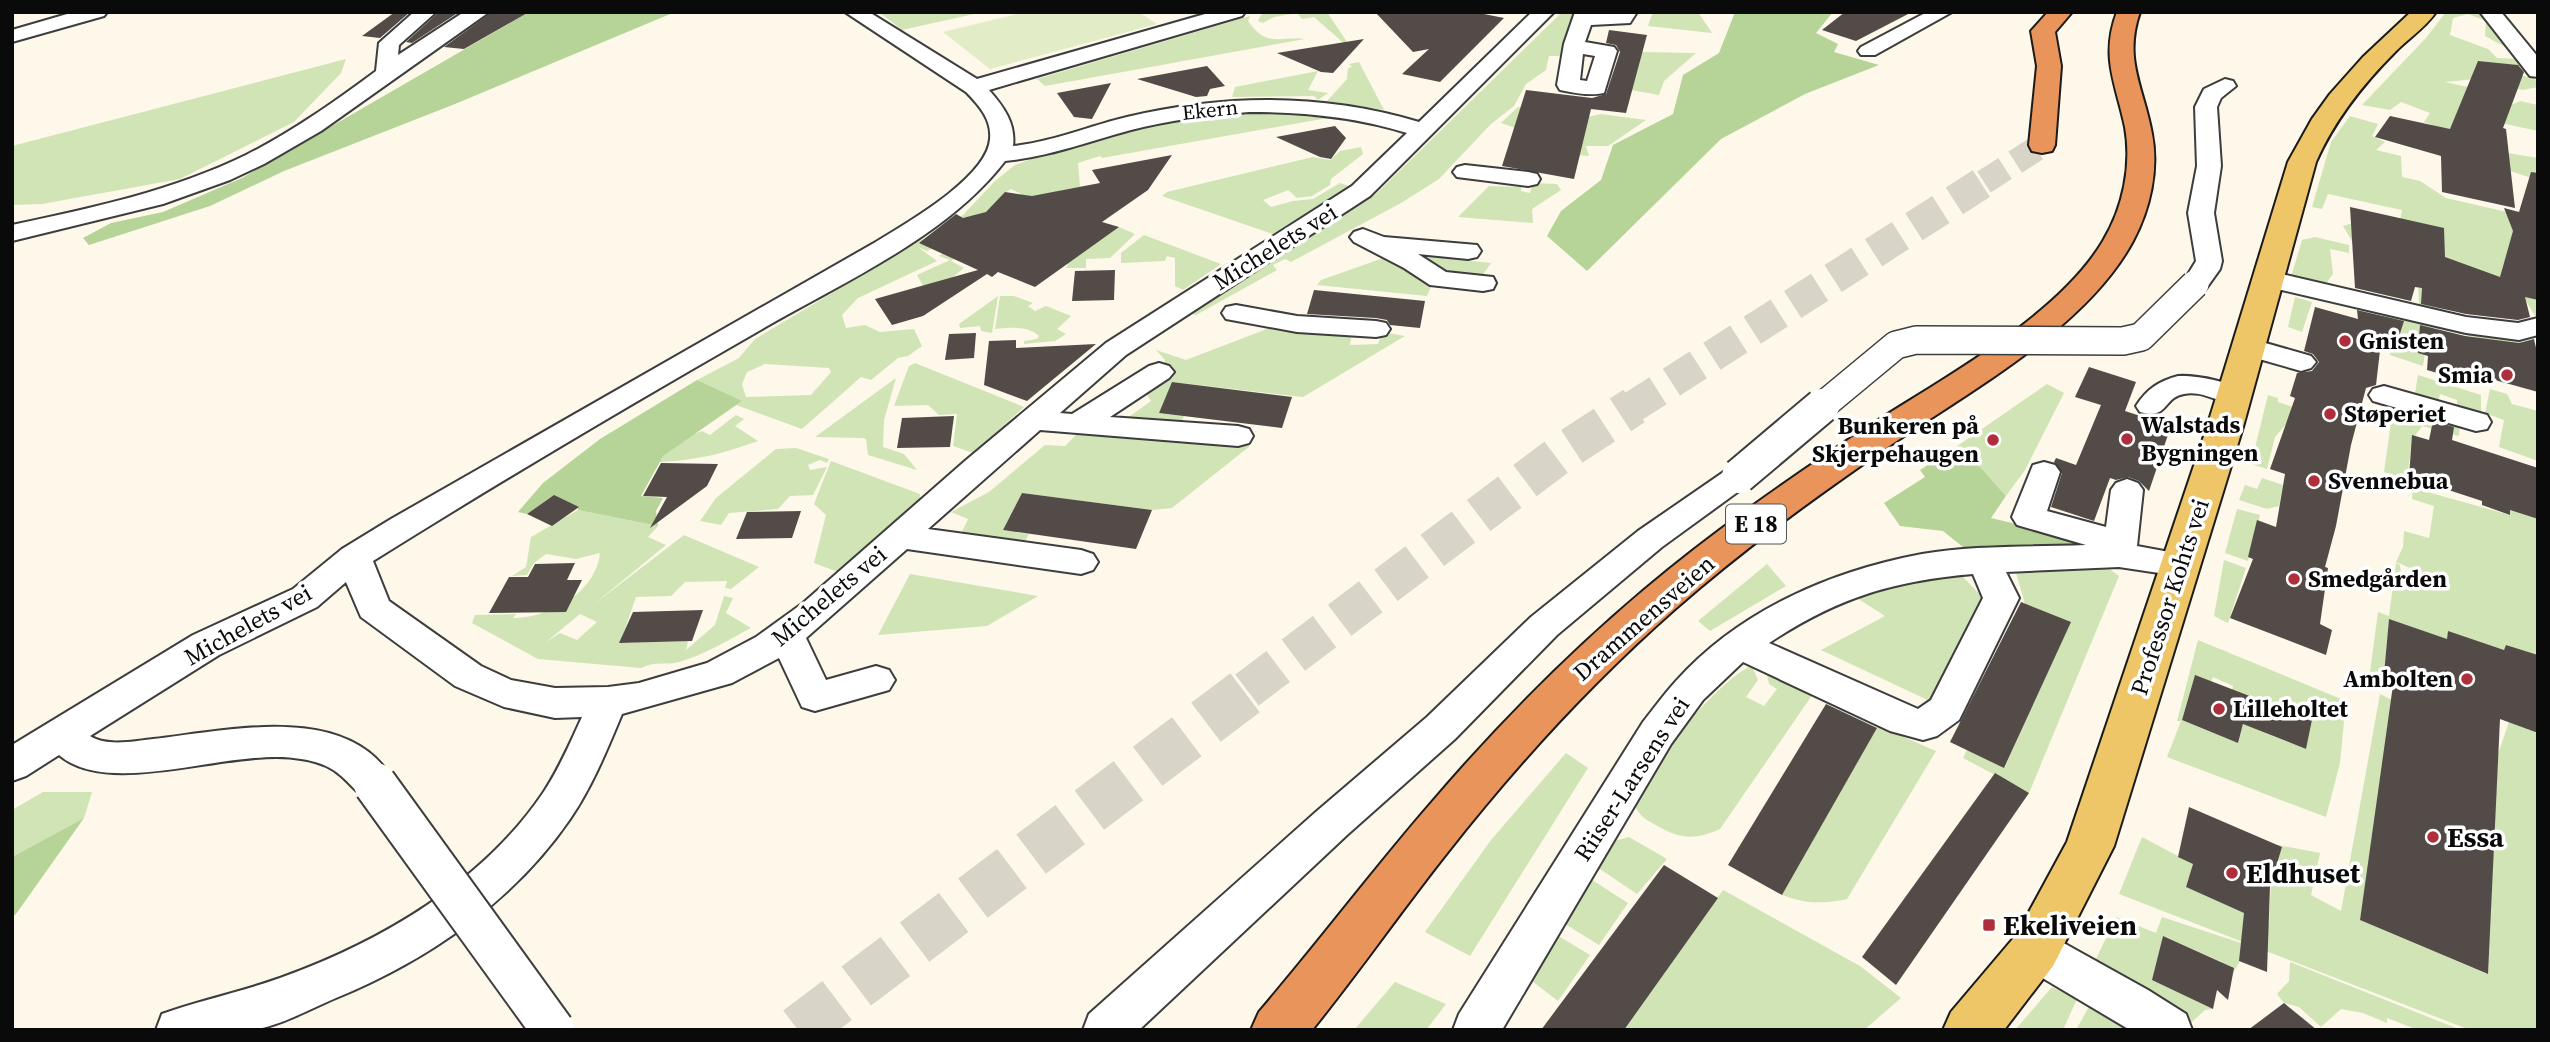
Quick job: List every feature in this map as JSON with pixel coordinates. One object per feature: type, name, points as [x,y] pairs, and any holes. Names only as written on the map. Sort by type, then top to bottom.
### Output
[{"type":"highway","points":[[2042,145],[2049,66],[2043,31],[2061,12]]},
{"type":"highway","name":"Drammensveien","points":[[1278,1030],[1320,981],[1478,780],[1595,658],[1693,571],[1866,445],[2009,349],[2045,321],[2096,272],[2119,237],[2139,180],[2141,147],[2119,56],[2120,32],[2129,12]]},
{"type":"main road","name":"Professor Kohts vei","points":[[1970,1030],[2035,950],[2090,846],[2234,396],[2311,138],[2333,106],[2399,34],[2425,12]]},
{"type":"street","points":[[12,29],[75,12]]},
{"type":"street","points":[[12,36],[97,12]]},
{"type":"street","points":[[386,75],[389,43],[426,12]]},
{"type":"street","points":[[12,233],[151,202],[211,181],[310,129],[479,12]]},
{"type":"street","points":[[355,557],[478,481],[887,244],[960,195],[998,155],[1002,130],[998,114],[974,87],[855,12]]},
{"type":"street","points":[[974,87],[1235,12]]},
{"type":"street","name":"Michelets vei","points":[[12,765],[206,645],[305,598],[355,557],[374,608],[401,630],[486,687],[524,698],[555,703],[608,702],[639,697],[719,673],[787,635],[1033,420],[1137,334],[1361,191],[1544,12]]},
{"type":"street","points":[[1574,47],[1584,16],[1623,19],[1627,12]]},
{"type":"street","points":[[1868,51],[1942,12]]},
{"type":"street","points":[[2490,12],[2538,71]]},
{"type":"street","points":[[1106,1030],[1332,823],[1441,728],[1544,626],[1650,540],[1739,476],[1896,345],[1916,340],[2123,341],[2141,337],[2195,284],[2207,268],[2209,261],[2201,213],[2208,166],[2206,107],[2211,94],[2225,86]]},
{"type":"street","name":"Ekern","points":[[998,155],[1038,150],[1143,120],[1231,106],[1346,109],[1423,131]]},
{"type":"street","points":[[1465,172],[1528,179]]},
{"type":"street","points":[[1468,251],[1370,240],[1438,279],[1483,283]]},
{"type":"street","points":[[2269,279],[2466,325],[2519,332],[2538,326]]},
{"type":"street","points":[[1236,313],[1297,324],[1376,329]]},
{"type":"street","points":[[2248,347],[2301,362]]},
{"type":"street","points":[[1079,424],[1159,372]]},
{"type":"street","points":[[2151,406],[2160,392],[2179,385],[2194,385],[2234,396]]},
{"type":"street","points":[[2384,395],[2476,422]]},
{"type":"street","points":[[1033,420],[1238,436]]},
{"type":"street","points":[[2044,472],[2029,517],[2120,549],[2127,490]]},
{"type":"street","points":[[900,537],[1081,562]]},
{"type":"street","name":"Riiser-Larsens vei","points":[[1476,1030],[1657,733],[1690,690],[1738,645],[1788,613],[1853,583],[1924,566],[2120,549],[2179,564]]},
{"type":"street","points":[[1738,645],[1784,663],[1904,720],[1923,725],[1945,710],[2001,598],[1999,589],[1983,561]]},
{"type":"street","points":[[787,635],[815,697],[876,680]]},
{"type":"street","points":[[179,1030],[252,1009],[335,979],[387,953],[468,898],[516,855],[556,807],[581,763],[608,702]]},
{"type":"street","points":[[63,734],[79,749],[104,756],[126,758],[252,743],[307,743],[350,758],[365,770],[553,1030]]},
{"type":"street","points":[[2035,950],[2132,1005],[2169,1030]]},
{"type":"green space","points":[[529,12],[675,12],[455,104],[284,171],[210,206],[89,245],[83,238],[111,223],[163,212],[242,178]]},
{"type":"green space","points":[[879,12],[983,12],[902,30]]},
{"type":"green space","points":[[1025,12],[1138,12],[1157,24],[990,69],[943,32]]},
{"type":"green space","points":[[1268,12],[1327,12],[1349,45],[1314,17],[1302,19],[1297,13],[1274,17],[1263,23],[1258,21],[1261,15]]},
{"type":"green space","points":[[1562,12],[1577,12],[1563,56],[1549,56],[1546,70],[1526,84],[1514,106],[1491,124],[1439,179],[1401,203],[1291,262],[1285,259],[1273,265],[1277,270],[1196,315],[1192,314],[1376,194]]},
{"type":"green space","points":[[1653,12],[1698,12],[1712,33],[1648,26]]},
{"type":"green space","points":[[1735,12],[1833,12],[1816,33],[1838,44],[1834,52],[1879,65],[1805,94],[1721,139],[1587,271],[1547,236],[1561,211],[1601,180],[1613,145],[1673,114],[1683,75],[1719,53]]},
{"type":"green space","points":[[2446,12],[2481,12],[2511,50],[2485,36],[2486,21],[2468,14],[2453,18],[2450,35],[2488,49],[2497,58],[2520,59],[2524,66],[2504,64],[2512,75],[2533,77],[2538,83],[2538,87],[2523,90],[2475,79],[2445,82],[2468,87],[2511,105],[2520,101],[2538,105],[2538,131],[2501,123],[2508,153],[2538,158],[2538,180],[2476,160],[2430,129],[2433,125],[2424,122],[2430,113],[2401,102],[2390,110],[2362,105],[2426,38]]},
{"type":"green space","points":[[1250,16],[1248,21],[1267,38],[1305,39],[1045,86],[1037,79]]},
{"type":"green space","points":[[1638,52],[1696,53],[1664,81],[1659,95],[1625,89]]},
{"type":"green space","points":[[346,59],[341,73],[294,122],[180,179],[42,204],[12,205],[12,146]]},
{"type":"green space","points":[[1359,62],[1384,110],[1327,101],[1347,79],[1348,68],[1352,67],[1349,64]]},
{"type":"green space","points":[[1318,71],[1308,90],[1328,93],[1318,100],[1314,96],[1232,97],[1235,87]]},
{"type":"green space","points":[[1518,107],[1588,117],[1601,114],[1646,120],[1608,146],[1586,146],[1589,156],[1525,150],[1532,134],[1501,123]]},
{"type":"green space","points":[[1238,109],[1348,115],[1340,119],[1322,119],[1102,158],[1100,156],[1078,163],[1080,187],[1062,190],[1066,202],[1023,195],[1011,189],[1006,192],[963,254],[951,261],[964,268],[948,281],[923,286],[917,275],[950,260],[939,256],[948,250],[938,245],[927,251],[918,247],[937,261],[858,298],[842,315],[846,328],[865,325],[880,332],[914,329],[922,346],[908,356],[898,358],[871,380],[861,377],[802,429],[736,405],[741,402],[697,380],[739,358],[755,339],[963,215],[995,181],[1015,165],[1058,149],[1139,126],[1240,113]],"holes":[[[765,364],[829,368],[831,372],[811,395],[746,397],[742,384],[747,372]]]},
{"type":"green space","points":[[2350,116],[2378,124],[2372,136],[2385,142],[2376,150],[2401,156],[2402,177],[2420,181],[2446,198],[2520,215],[2502,269],[2538,280],[2531,298],[2538,300],[2537,319],[2526,301],[2437,281],[2445,311],[2443,316],[2419,309],[2417,260],[2355,246],[2343,226],[2350,224],[2365,227],[2400,221],[2402,210],[2328,194],[2322,209],[2312,207],[2331,142]]},
{"type":"green space","points":[[1361,147],[1363,154],[1331,179],[1330,185],[1312,196],[1297,198],[1288,190],[1263,200],[1271,207],[1313,199],[1340,183],[1349,186],[1273,234],[1162,196],[1167,192],[1313,157],[1330,160],[1340,151]]},
{"type":"green space","points":[[1533,183],[1557,184],[1561,190],[1532,209],[1533,223],[1458,217],[1489,186],[1521,187],[1521,191],[1530,193]]},
{"type":"green space","points":[[1119,227],[1135,234],[1110,258],[1086,259],[1086,268],[1066,268],[1068,264],[1056,259],[1097,229],[1110,233]]},
{"type":"green space","points":[[1144,235],[1221,264],[1183,290],[1175,286],[1175,258],[1167,256],[1165,261],[1121,263],[1121,253]]},
{"type":"green space","points":[[2315,237],[2349,245],[2349,253],[2330,249],[2333,274],[2325,285],[2291,277],[2302,240]]},
{"type":"green space","points":[[1413,255],[1491,263],[1482,276],[1430,270]]},
{"type":"green space","points":[[1389,256],[1432,284],[1427,296],[1317,285],[1321,280]]},
{"type":"green space","points":[[998,296],[992,333],[981,331],[980,326],[960,328],[959,324]]},
{"type":"green space","points":[[1000,296],[1014,296],[1033,303],[1028,306],[1035,311],[1046,306],[1071,316],[1057,329],[1066,334],[1055,341],[1024,344],[1024,341],[1037,339],[1039,336],[1024,329],[995,329]]},
{"type":"green space","points":[[2295,297],[2312,302],[2302,332],[2288,327]]},
{"type":"green space","points":[[2329,298],[2538,346],[2538,351],[2433,328],[2428,334],[2423,366],[2390,355],[2395,320]]},
{"type":"green space","points":[[1272,327],[1352,334],[1350,345],[1378,344],[1382,332],[1405,336],[1303,397],[1173,382],[1159,413],[1184,416],[1181,424],[1149,423],[1129,417],[1151,401],[1145,392],[1162,377],[1165,360],[1156,350],[1186,360]]},
{"type":"green space","points":[[915,363],[1024,407],[973,453],[953,446],[957,414],[939,415],[928,405],[894,406],[909,366]]},
{"type":"green space","points":[[2418,375],[2481,395],[2481,414],[2457,405],[2457,400],[2440,394],[2438,401],[2415,393]]},
{"type":"green space","points":[[896,378],[884,420],[883,447],[904,454],[917,470],[868,455],[866,439],[863,438],[815,437]]},
{"type":"green space","points":[[697,380],[742,401],[663,456],[641,496],[663,498],[656,511],[658,526],[578,510],[578,507],[551,497],[527,514],[518,512],[543,483],[600,439]]},
{"type":"green space","points":[[2047,384],[2064,393],[2025,470],[2006,496],[1982,469],[1956,447]]},
{"type":"green space","points":[[2490,389],[2507,394],[2512,404],[2538,411],[2538,461],[2499,447],[2504,420],[2485,413]]},
{"type":"green space","points":[[2268,395],[2278,398],[2278,402],[2299,409],[2275,437],[2267,469],[2251,464]]},
{"type":"green space","points":[[2414,409],[2460,423],[2459,436],[2422,426],[2412,440],[2407,480],[2384,472],[2392,416],[2411,422]]},
{"type":"green space","points":[[736,415],[744,419],[735,426],[758,441],[709,456],[659,462],[667,452],[684,440],[702,431],[710,435]]},
{"type":"green space","points":[[1082,429],[1250,446],[1172,508],[1152,510],[1022,493],[1003,530],[1029,534],[1024,543],[961,534],[968,519],[951,512],[989,492],[1045,445],[1065,446]]},
{"type":"green space","points":[[1956,447],[1982,469],[2006,496],[1991,518],[2084,540],[2089,546],[1968,551],[1943,531],[1900,526],[1884,503],[1925,477],[1920,470]]},
{"type":"green space","points":[[796,448],[829,459],[827,463],[820,460],[808,465],[810,470],[827,467],[813,495],[790,496],[778,509],[729,513],[721,525],[700,521],[716,498],[776,449]]},
{"type":"green space","points":[[831,461],[920,494],[920,504],[838,572],[814,563],[826,515],[814,504]]},
{"type":"green space","points":[[2262,478],[2283,485],[2279,506],[2267,509],[2239,500],[2245,485],[2257,489]]},
{"type":"green space","points":[[2413,488],[2510,515],[2510,510],[2538,519],[2538,655],[2506,645],[2504,650],[2448,632],[2447,639],[2389,620],[2384,673],[2437,695],[2436,697],[2370,672],[2378,612],[2389,616],[2396,563],[2400,565],[2402,581],[2415,584],[2417,571],[2396,562],[2403,547],[2404,531],[2429,538],[2434,506],[2412,499]]},
{"type":"green space","points":[[2237,509],[2260,515],[2248,561],[2225,553]]},
{"type":"green space","points":[[578,510],[658,526],[648,537],[666,545],[593,605],[684,535],[759,567],[731,589],[725,588],[727,581],[685,582],[671,596],[636,597],[620,643],[688,641],[686,650],[715,625],[724,596],[733,598],[726,613],[751,628],[688,659],[641,668],[538,659],[472,623],[475,615],[516,614],[513,618],[527,617],[555,608],[580,591],[590,580],[600,553],[576,559],[546,554],[534,563],[527,575],[512,576],[526,567],[531,537]],"holes":[[[580,614],[597,622],[577,640],[560,633],[546,642]]]},
{"type":"green space","points":[[2224,560],[2246,568],[2228,623],[2214,616]]},
{"type":"green space","points":[[1767,564],[1786,586],[1710,631],[1698,621]]},
{"type":"green space","points":[[2107,567],[2119,576],[2029,793],[1963,758],[1967,750],[2005,767],[2070,623],[2025,604],[2015,569]]},
{"type":"green space","points":[[910,574],[1038,596],[987,626],[878,635]]},
{"type":"green space","points":[[1954,574],[1963,577],[1985,600],[1934,703],[1821,650],[1885,616],[1857,598],[1904,581]]},
{"type":"green space","points":[[2198,640],[2346,701],[2340,763],[2326,817],[2167,757],[2181,721],[2177,721]],"holes":[[[2195,676],[2211,682],[2213,677],[2233,686],[2232,690],[2247,711],[2238,743],[2182,720]],[[2272,704],[2312,720],[2306,749],[2265,733]]]},
{"type":"green space","points":[[1752,666],[1758,680],[1746,697],[1764,706],[1777,689],[1769,684],[1765,666],[1815,691],[1720,829],[1699,836],[1685,836],[1672,833],[1648,821],[1636,807],[1638,794],[1648,775],[1702,706],[1722,687]]},
{"type":"green space","points":[[2380,694],[2394,701],[2360,920],[2487,974],[2498,754],[2509,722],[2538,733],[2538,1030],[2470,1030],[2119,894],[2142,837],[2193,864],[2186,887],[2269,924],[2271,882],[2278,845],[2320,853],[2311,895],[2341,911]]},
{"type":"green space","points":[[1878,726],[1936,751],[1847,899],[1814,902],[1782,895]]},
{"type":"green space","points":[[1566,753],[1588,768],[1470,956],[1425,932],[1491,840]]},
{"type":"green space","points":[[43,792],[92,792],[84,818],[12,857],[12,810]]},
{"type":"green space","points":[[84,818],[16,914],[12,917],[12,857]]},
{"type":"green space","points":[[1629,837],[1667,859],[1637,894],[1597,867],[1614,841]]},
{"type":"green space","points":[[1589,878],[1628,903],[1599,945],[1565,924]]},
{"type":"green space","points":[[1723,890],[1860,966],[1901,998],[1864,1030],[1623,1030]]},
{"type":"green space","points":[[2116,917],[2156,933],[2162,917],[2241,943],[2240,961],[2233,973],[2221,968],[2222,962],[2163,936],[2153,980],[2213,1009],[2205,1010],[2185,1028],[2098,973],[2096,959]]},
{"type":"green space","points":[[1555,934],[1590,955],[1558,1001],[1532,981]]},
{"type":"green space","points":[[2290,962],[2461,1030],[2418,1030],[2387,1018],[2387,1023],[2363,1013],[2341,1009],[2321,1027],[2299,1007],[2284,1003],[2277,994],[2289,981]]},
{"type":"green space","points":[[1395,982],[1446,1004],[1426,1030],[1354,1030]]},
{"type":"green space","points":[[2052,987],[2077,999],[2063,1030],[2015,1030]]},
{"type":"green space","points":[[2091,1003],[2144,1030],[2076,1030]]},
{"type":"building","points":[[395,12],[410,12],[380,38],[362,36]]},
{"type":"building","points":[[439,12],[459,12],[412,43],[406,42]]},
{"type":"building","points":[[492,12],[529,12],[464,49],[444,47]]},
{"type":"building","points":[[1375,12],[1474,12],[1504,18],[1440,82],[1402,74],[1429,49],[1413,52]]},
{"type":"building","points":[[1845,12],[1912,12],[1856,41],[1822,30]]},
{"type":"building","points":[[1609,30],[1647,35],[1626,113],[1591,109],[1574,179],[1502,166],[1526,90],[1592,98],[1606,94],[1620,52],[1616,45],[1606,43]]},
{"type":"building","points":[[1364,39],[1333,73],[1321,72],[1277,53]]},
{"type":"building","points":[[2478,61],[2518,65],[2524,72],[2503,128],[2506,129],[2515,208],[2442,192],[2441,156],[2375,137],[2390,116],[2450,129]]},
{"type":"building","points":[[1207,66],[1225,86],[1210,89],[1207,96],[1196,97],[1137,79]]},
{"type":"building","points":[[1111,83],[1092,119],[1074,117],[1057,93]]},
{"type":"building","points":[[1335,126],[1346,138],[1331,159],[1320,157],[1276,137]]},
{"type":"building","points":[[1172,155],[1148,190],[1102,222],[1119,227],[1035,287],[998,272],[992,277],[987,274],[923,316],[892,325],[875,299],[978,270],[919,243],[956,214],[963,218],[986,212],[1005,192],[1032,196],[1100,183],[1092,170]]},
{"type":"building","points":[[2531,172],[2538,173],[2538,300],[2525,297],[2530,317],[2518,320],[2466,314],[2421,304],[2422,288],[2415,287],[2411,301],[2355,288],[2350,207],[2444,228],[2445,257],[2500,277],[2513,231],[2504,208],[2519,212]]},
{"type":"building","points":[[1115,270],[1114,300],[1072,301],[1075,271]]},
{"type":"building","points":[[1314,290],[1425,301],[1420,328],[1390,325],[1387,320],[1376,318],[1307,314]]},
{"type":"building","points":[[2315,307],[2358,319],[2357,310],[2404,321],[2396,346],[2381,342],[2376,385],[2366,388],[2351,445],[2336,526],[2325,567],[2328,568],[2320,624],[2332,630],[2326,655],[2230,618],[2253,559],[2248,557],[2257,520],[2276,527],[2285,474],[2270,469],[2295,398],[2290,396],[2297,373],[2312,371],[2319,362],[2313,354],[2304,351]]},
{"type":"building","name":"Smia","points":[[2420,325],[2465,336],[2519,343],[2534,339],[2538,357],[2538,392],[2466,372],[2465,381],[2427,370],[2428,356],[2418,353]]},
{"type":"building","points":[[976,333],[974,358],[945,360],[949,334]]},
{"type":"building","points":[[1016,340],[1016,348],[1096,344],[1027,401],[984,385],[989,341]]},
{"type":"building","name":"Walstads Bygningen","points":[[2089,367],[2136,382],[2125,411],[2171,426],[2149,491],[2139,481],[2128,477],[2116,480],[2110,478],[2094,521],[2051,507],[2062,473],[2054,462],[2056,458],[2076,465],[2101,405],[2075,397]]},
{"type":"building","points":[[1172,382],[1292,397],[1282,428],[1159,413]]},
{"type":"building","points":[[954,416],[950,447],[897,448],[902,418]]},
{"type":"building","points":[[2433,421],[2454,427],[2452,440],[2538,468],[2538,519],[2510,510],[2510,515],[2482,505],[2482,501],[2409,477],[2412,435],[2429,440]]},
{"type":"building","points":[[661,463],[718,464],[707,486],[650,528],[667,497],[643,496]]},
{"type":"building","points":[[1022,493],[1152,510],[1136,549],[1003,530]]},
{"type":"building","points":[[554,495],[579,507],[552,526],[527,514]]},
{"type":"building","points":[[801,511],[792,538],[736,539],[747,512]]},
{"type":"building","points":[[575,563],[567,580],[582,580],[566,612],[489,613],[509,577],[528,577],[535,564]]},
{"type":"building","points":[[2021,602],[2071,622],[2004,768],[1950,742]]},
{"type":"building","points":[[703,610],[692,641],[619,643],[633,612]]},
{"type":"building","name":"Essa","points":[[2389,619],[2447,639],[2448,631],[2504,650],[2506,645],[2538,655],[2538,733],[2500,719],[2488,974],[2360,920],[2394,678],[2384,674]]},
{"type":"building","name":"Lilleholtet","points":[[2195,675],[2312,720],[2306,749],[2243,724],[2238,743],[2182,720]]},
{"type":"building","points":[[1826,704],[1877,728],[1782,895],[1728,865]]},
{"type":"building","points":[[1995,773],[2029,793],[1896,985],[1862,957]]},
{"type":"building","name":"Eldhuset","points":[[2189,807],[2282,847],[2270,886],[2267,972],[2239,961],[2244,913],[2186,887],[2193,864],[2178,857]]},
{"type":"building","points":[[1664,865],[1718,898],[1624,1030],[1541,1030]]},
{"type":"building","points":[[2163,936],[2234,968],[2228,1000],[2217,990],[2213,1009],[2152,980]]},
{"type":"building","points":[[2284,1003],[2317,1030],[2248,1030]]},
{"type":"tunnel","points":[[1984,182],[2042,145]]},
{"type":"tunnel","points":[[1631,408],[1987,180]]},
{"type":"tunnel","points":[[1247,690],[1563,452],[1634,406]]},
{"type":"tunnel","points":[[798,1030],[1250,689]]},
{"type":"place","name":"Gnisten","points":[[2345,341]]},
{"type":"place","name":"Smia","points":[[2507,375]]},
{"type":"place","name":"Støperiet","points":[[2330,414]]},
{"type":"place","name":"Walstads Bygningen","points":[[2127,439]]},
{"type":"place","name":"Bunkeren på Skjerpehaugen","points":[[1993,440]]},
{"type":"place","name":"Svennebua","points":[[2314,481]]},
{"type":"place","name":"Smedgården","points":[[2294,579]]},
{"type":"place","name":"Ambolten","points":[[2467,679]]},
{"type":"place","name":"Lilleholtet","points":[[2219,709]]},
{"type":"place","name":"Essa","points":[[2433,837]]},
{"type":"place","name":"Eldhuset","points":[[2232,873]]},
{"type":"place","name":"Ekeliveien","points":[[1989,925]]}]
